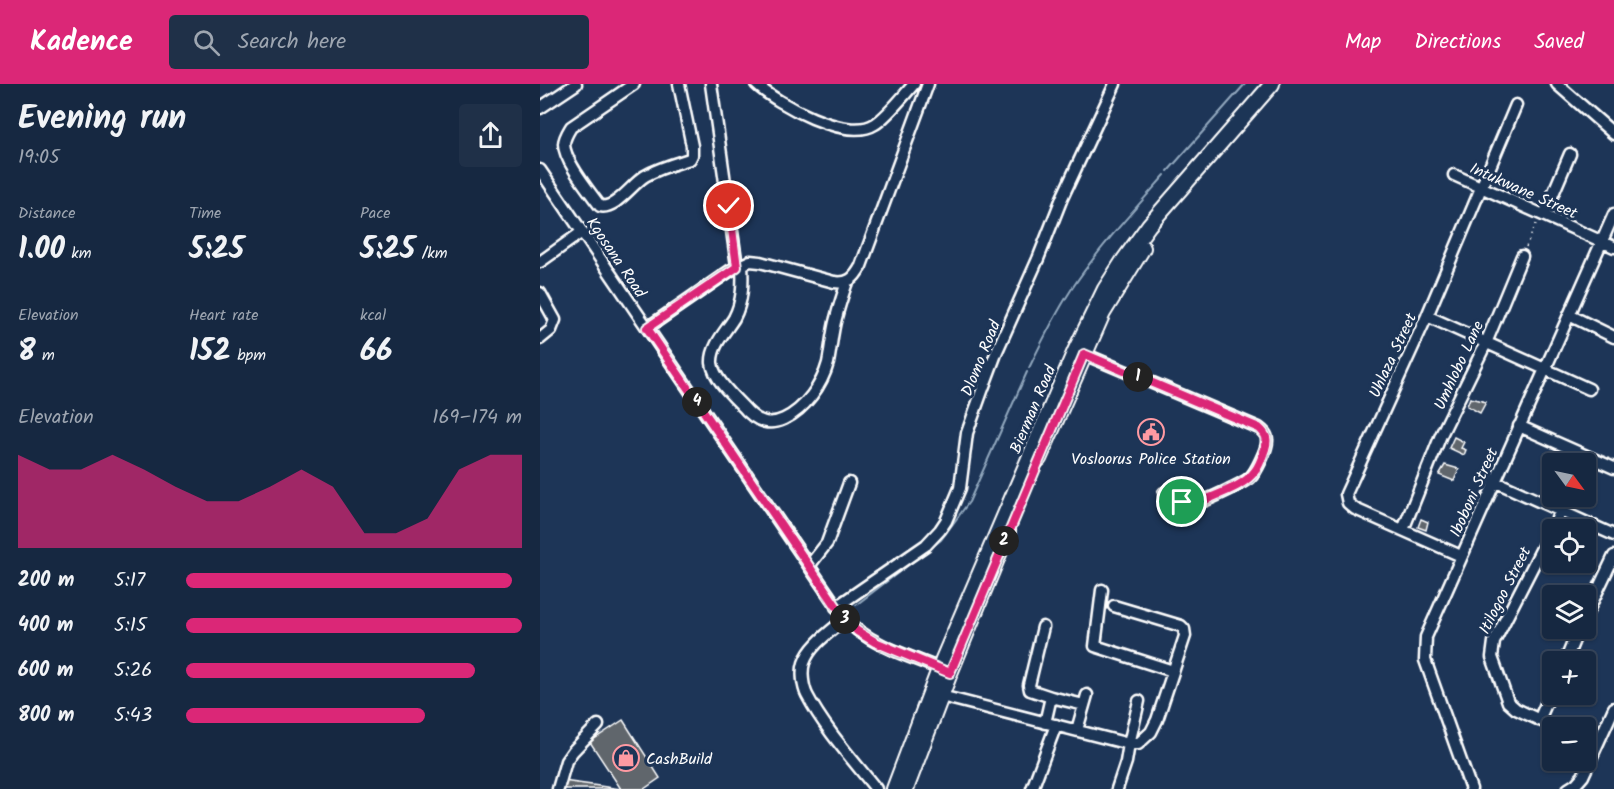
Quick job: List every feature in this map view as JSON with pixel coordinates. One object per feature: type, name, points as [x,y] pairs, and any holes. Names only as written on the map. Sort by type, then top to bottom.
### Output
[{"type":"main road","name":"Bierman Road","points":[[945,671],[1075,351],[1105,290],[1149,225],[1272,84]]},
{"type":"main road","name":"Bierman Road","points":[[894,789],[1103,313],[1150,238],[1283,84]]},
{"type":"main road","points":[[906,789],[941,696],[945,671]]},
{"type":"street","points":[[540,108],[576,84]]},
{"type":"street","points":[[634,84],[571,127],[567,134],[564,146],[572,164],[600,206],[613,205],[644,177],[664,166],[690,159],[692,146],[679,84]]},
{"type":"street","points":[[711,84],[743,281],[739,304],[714,350],[712,364],[719,379],[740,404],[753,416],[765,422],[777,422],[795,413],[815,390],[828,363],[836,318],[847,282],[857,274],[861,266],[927,84]]},
{"type":"street","points":[[756,84],[790,107],[827,124],[844,128],[865,128],[875,124],[914,84]]},
{"type":"street","name":"Dlomo Road","points":[[836,607],[926,545],[946,521],[960,488],[967,433],[989,370],[1062,198],[1115,84]]},
{"type":"street","points":[[1557,84],[1614,134]]},
{"type":"street","name":"Uhlaza Street","points":[[1461,556],[1355,509],[1348,502],[1346,494],[1427,316],[1516,105]]},
{"type":"street","points":[[1542,214],[1569,154]]},
{"type":"street","name":"Kgosana Road","points":[[540,170],[845,619],[857,631],[875,642],[945,671]]},
{"type":"street","name":"Intukwane Street","points":[[1454,174],[1614,247]]},
{"type":"street","name":"Iboboni Street","points":[[1471,789],[1427,666],[1424,653],[1428,630],[1614,214]]},
{"type":"street","points":[[540,262],[582,232]]},
{"type":"street","name":"Umhlobo Lane","points":[[1403,530],[1441,435],[1486,343],[1522,256]]},
{"type":"street","points":[[647,328],[740,265],[750,261],[834,282],[847,282]]},
{"type":"street","points":[[540,293],[555,320],[551,330],[540,339]]},
{"type":"street","points":[[1569,315],[1614,337]]},
{"type":"street","points":[[1427,316],[1589,389]]},
{"type":"street","points":[[1084,354],[1259,428],[1265,433],[1266,446],[1258,467],[1244,482],[1195,504],[1182,502],[1164,493]]},
{"type":"street","points":[[1519,426],[1614,468]]},
{"type":"street","points":[[1494,481],[1614,535]]},
{"type":"street","points":[[809,566],[828,543],[849,483]]},
{"type":"street","name":"Itilogoo Street","points":[[1542,721],[1508,702],[1491,652],[1561,511]]},
{"type":"street","points":[[1596,594],[1614,556]]},
{"type":"street","points":[[1102,590],[1095,646],[1173,671]]},
{"type":"street","points":[[941,696],[1129,744],[1138,744],[1151,732],[1185,636],[1184,629],[1181,626],[1114,606]]},
{"type":"street","points":[[845,619],[817,644],[804,663],[803,676],[806,693],[827,725],[876,789]]},
{"type":"street","points":[[1042,627],[1029,685],[1030,690],[1051,697],[1085,700],[1077,730]]},
{"type":"street","points":[[1032,789],[1051,724],[1051,697]]},
{"type":"street","points":[[1117,789],[1126,762],[1139,701]]},
{"type":"street","points":[[1539,720],[1546,705]]},
{"type":"street","points":[[1568,789],[1583,776],[1614,708]]},
{"type":"street","points":[[558,789],[567,761],[573,751],[598,725]]},
{"type":"path","points":[[1522,256],[1542,214]]},
{"type":"building","points":[[1470,398],[1486,402],[1480,413],[1467,406]]},
{"type":"building","points":[[1454,437],[1464,442],[1461,448],[1466,450],[1464,455],[1449,448]]},
{"type":"building","points":[[1445,465],[1459,469],[1454,481],[1439,475]]},
{"type":"building","points":[[1421,519],[1428,522],[1426,530],[1418,527]]},
{"type":"building","points":[[623,720],[660,778],[644,789],[621,789],[590,742]]},
{"type":"building","points":[[563,781],[621,789],[562,789]]},
{"type":"waterway","points":[[1168,171],[1245,84]]},
{"type":"waterway","points":[[1029,368],[1054,319],[1081,275],[1165,175]]},
{"type":"waterway","points":[[856,605],[941,540],[969,502],[1027,372]]},
{"type":"place","name":"Vosloorus Police Station","points":[[1151,432]]},
{"type":"place","name":"CashBuild","points":[[626,758]]},
{"type":"route","points":[[729,206],[737,267],[647,328],[845,619],[864,636],[950,673],[1084,354],[1259,428],[1265,433],[1266,446],[1258,467],[1250,478],[1201,502],[1188,504],[1182,502]]}]
